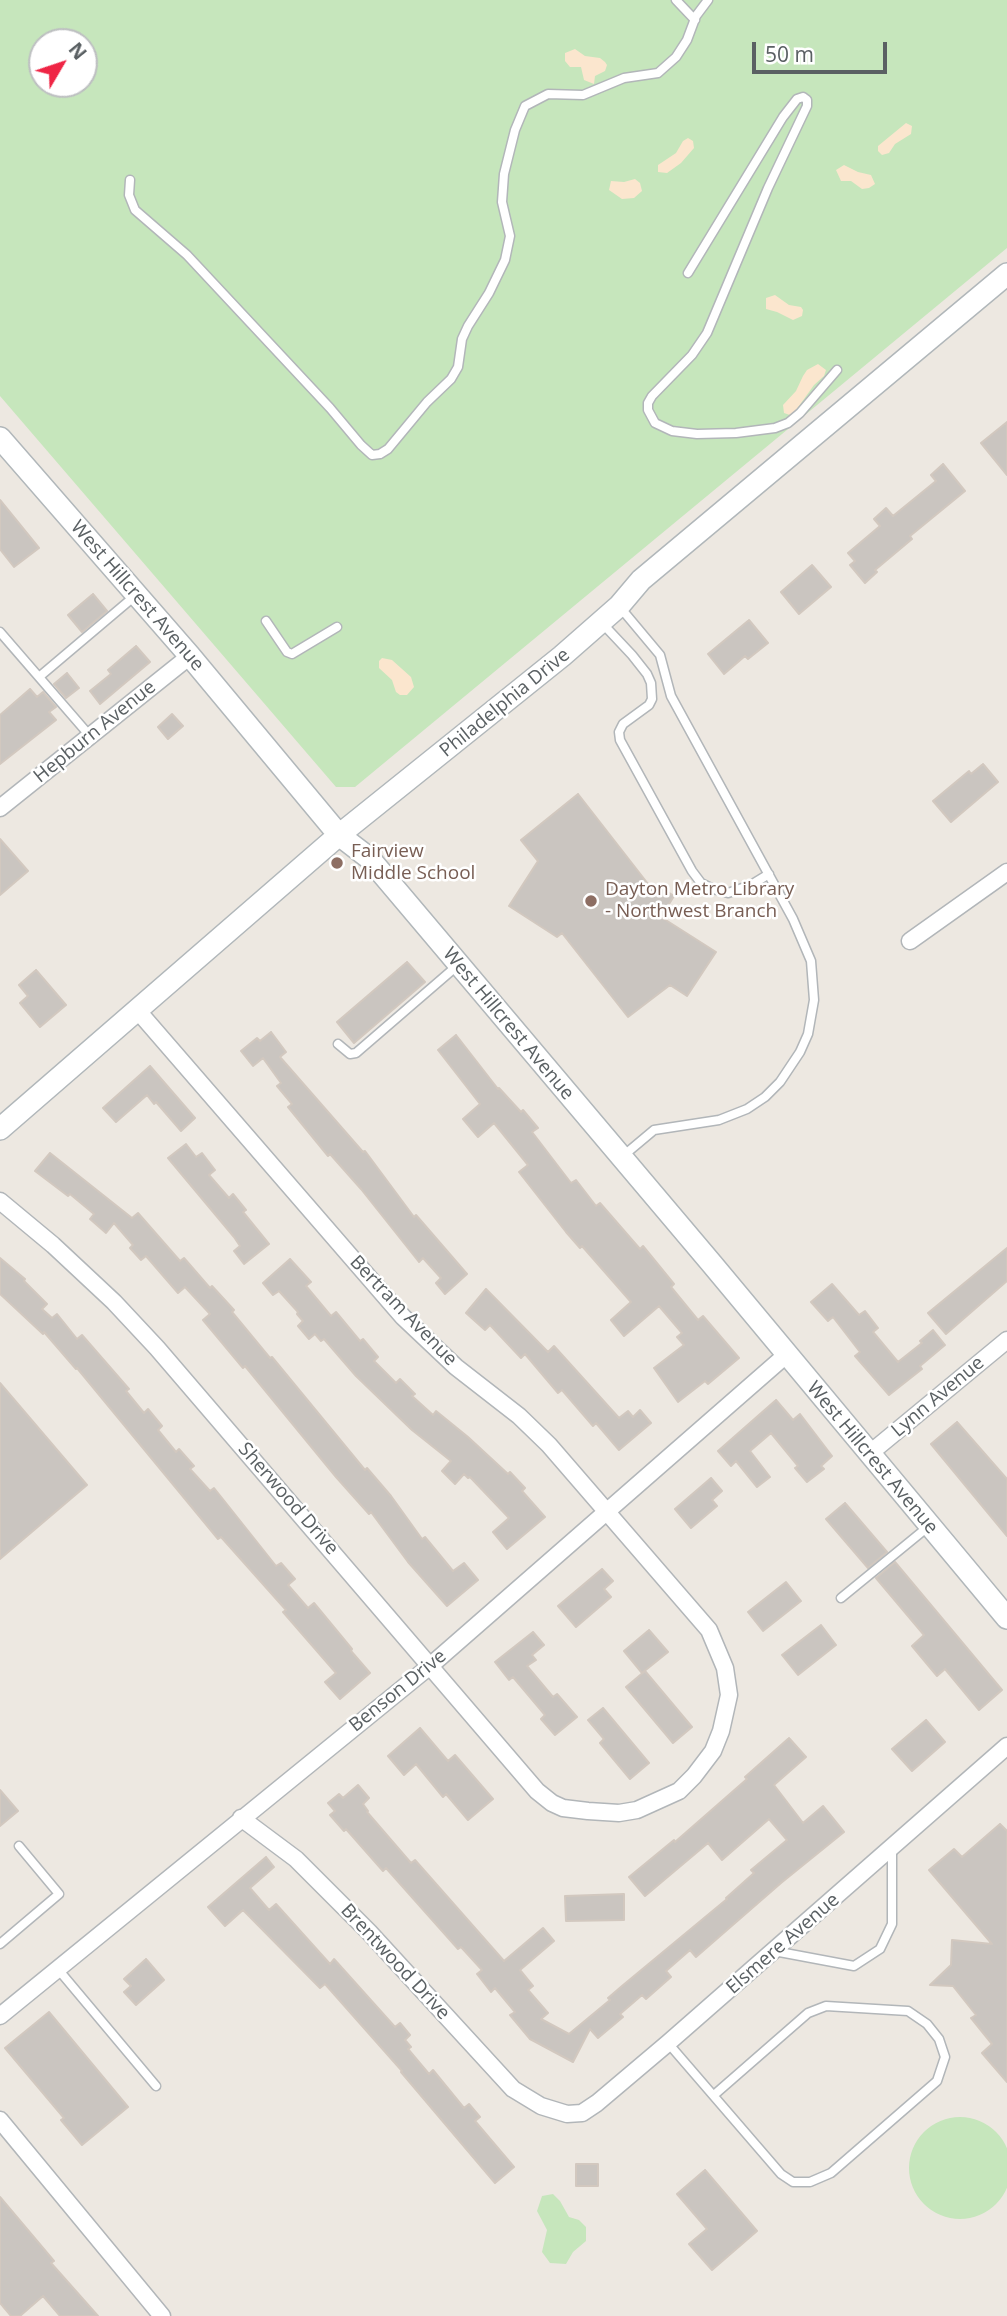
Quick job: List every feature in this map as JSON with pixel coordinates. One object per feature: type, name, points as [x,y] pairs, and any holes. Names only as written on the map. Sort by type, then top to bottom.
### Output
[{"type":"street","name":"Philadelphia Drive","points":[[0,1129],[339,835],[601,622],[641,580],[1007,274]]},
{"type":"street","name":"West Hillcrest Avenue","points":[[0,438],[190,656],[339,835],[369,858],[1007,1618]]},
{"type":"street","name":"Hepburn Avenue","points":[[0,808],[190,656]]},
{"type":"street","points":[[910,942],[1007,872]]},
{"type":"street","name":"Bertram Avenue","points":[[138,1011],[403,1317],[456,1367],[519,1416],[549,1445],[709,1630],[716,1642],[725,1668],[729,1695],[721,1731],[713,1751],[694,1776],[679,1791],[637,1810],[619,1813],[563,1808]]},
{"type":"street","name":"Sherwood Drive","points":[[0,1201],[114,1302],[157,1348],[537,1791],[563,1808]]},
{"type":"street","name":"Lynn Avenue","points":[[869,1454],[1007,1340]]},
{"type":"street","name":"Benson Drive","points":[[0,2016],[430,1666],[786,1355]]},
{"type":"street","name":"Elsmere Avenue","points":[[548,2108],[567,2114],[582,2113],[597,2104],[1007,1746]]},
{"type":"street","name":"Brentwood Drive","points":[[241,1818],[278,1844],[333,1895],[513,2089],[548,2108]]},
{"type":"street","points":[[0,2120],[162,2316]]},
{"type":"lane","points":[[676,0],[695,20]]},
{"type":"lane","points":[[130,180],[129,195],[135,209],[187,255],[330,408],[360,445],[372,456],[380,454],[388,449],[427,402],[451,379],[458,367],[462,339],[505,260],[510,236],[502,202],[504,174],[515,130],[525,106],[548,94],[583,94],[624,78],[658,73],[676,57],[708,0]]},
{"type":"lane","points":[[688,273],[783,117],[797,99],[803,97],[807,100],[807,106],[758,211],[707,333],[692,355],[652,396],[648,410],[655,423],[672,431],[698,434],[757,432],[788,423],[811,402],[837,370]]},
{"type":"lane","points":[[40,677],[136,595]]},
{"type":"lane","points":[[619,606],[660,655],[671,696],[803,938],[811,961],[814,991],[813,1018],[800,1052],[780,1082],[765,1097],[747,1109],[719,1120],[654,1130],[621,1157]]},
{"type":"lane","points":[[265,621],[287,652],[292,654],[337,626]]},
{"type":"lane","points":[[601,622],[641,666],[652,686],[649,705],[622,724],[620,740],[692,871],[701,883],[728,893],[751,885],[769,874]]},
{"type":"lane","points":[[0,632],[90,736]]},
{"type":"lane","points":[[652,686],[667,682]]},
{"type":"lane","points":[[338,1044],[350,1054],[356,1053],[458,965]]},
{"type":"lane","points":[[841,1598],[929,1526]]},
{"type":"lane","points":[[0,1944],[59,1894],[19,1846]]},
{"type":"lane","points":[[774,1951],[854,1966],[880,1950],[891,1924],[892,1849]]},
{"type":"lane","points":[[57,1968],[156,2086]]},
{"type":"lane","points":[[668,2043],[781,2174],[793,2182],[810,2182],[831,2173],[937,2081],[945,2057],[939,2039],[927,2024],[908,2011],[826,2006],[808,2013],[714,2095]]},
{"type":"green space","points":[[0,0],[1007,0],[1007,248],[355,787],[336,787],[0,396]]},
{"type":"green space","points":[[960,2117],[980,2121],[996,2132],[1007,2148],[1011,2168],[1007,2188],[996,2204],[980,2215],[960,2219],[940,2215],[924,2204],[913,2188],[909,2168],[913,2148],[924,2132],[940,2121]]},
{"type":"green space","points":[[553,2194],[569,2217],[579,2220],[586,2227],[586,2241],[573,2252],[566,2264],[550,2263],[542,2252],[547,2230],[537,2211],[542,2196]]},
{"type":"sand","points":[[575,49],[585,56],[600,58],[607,65],[605,71],[595,76],[594,84],[584,80],[581,67],[570,67],[565,61],[565,53]]},
{"type":"sand","points":[[906,123],[912,126],[911,134],[895,144],[889,153],[882,155],[878,146]]},
{"type":"sand","points":[[688,138],[693,141],[694,148],[681,163],[667,173],[658,172],[658,165],[676,153]]},
{"type":"sand","points":[[844,165],[871,175],[875,184],[862,189],[851,181],[841,181],[836,170]]},
{"type":"sand","points":[[635,179],[640,183],[642,191],[634,198],[622,199],[609,190],[611,181]]},
{"type":"sand","points":[[775,295],[789,305],[801,307],[802,316],[793,320],[766,309],[766,298]]},
{"type":"sand","points":[[818,364],[826,370],[824,376],[794,413],[784,413],[783,405],[796,391],[807,370]]},
{"type":"sand","points":[[382,658],[392,660],[411,677],[414,687],[407,695],[396,692],[392,680],[379,668]]},
{"type":"building","points":[[1007,422],[1007,475],[981,443]]},
{"type":"building","points":[[943,464],[965,491],[910,536],[912,539],[875,570],[877,572],[865,583],[850,565],[855,561],[848,553],[880,526],[874,519],[886,508],[893,516],[936,481],[931,475]]},
{"type":"building","points":[[0,500],[39,548],[14,567],[0,549]]},
{"type":"building","points":[[812,565],[831,587],[799,614],[781,592]]},
{"type":"building","points":[[93,594],[107,611],[82,632],[68,615]]},
{"type":"building","points":[[749,620],[768,643],[748,659],[745,656],[724,674],[708,654]]},
{"type":"building","points":[[136,646],[150,662],[100,704],[90,691],[111,674],[108,670]]},
{"type":"building","points":[[67,673],[79,688],[66,698],[54,684]]},
{"type":"building","points":[[30,689],[37,697],[43,692],[56,707],[49,712],[56,720],[0,764],[0,715]]},
{"type":"building","points":[[172,714],[183,726],[168,739],[158,727]]},
{"type":"building","points":[[983,764],[998,782],[951,822],[933,801],[969,771],[971,774]]},
{"type":"building","name":"Dayton Metro Library - Northwest Branch","points":[[578,794],[652,889],[657,885],[674,896],[661,917],[716,952],[687,996],[670,985],[628,1017],[562,933],[557,937],[509,906],[538,861],[521,840]]},
{"type":"building","points":[[0,839],[28,871],[0,895]]},
{"type":"building","points":[[407,962],[425,982],[354,1043],[337,1022]]},
{"type":"building","points":[[36,970],[66,1005],[40,1027],[20,1003],[28,996],[19,985]]},
{"type":"building","points":[[271,1032],[286,1052],[280,1057],[363,1152],[365,1151],[414,1217],[416,1215],[467,1274],[445,1294],[436,1283],[441,1278],[423,1258],[419,1262],[361,1189],[330,1154],[328,1156],[288,1107],[292,1104],[277,1086],[281,1083],[263,1058],[253,1066],[241,1051],[257,1038],[260,1041]]},
{"type":"building","points":[[456,1035],[498,1089],[521,1112],[523,1110],[538,1128],[532,1132],[571,1183],[576,1180],[596,1206],[600,1203],[640,1249],[643,1246],[674,1284],[671,1287],[698,1320],[703,1316],[739,1358],[708,1384],[705,1381],[678,1402],[654,1368],[684,1345],[677,1337],[682,1333],[659,1306],[624,1336],[611,1320],[631,1302],[582,1246],[580,1248],[566,1232],[519,1172],[528,1165],[494,1123],[478,1137],[463,1119],[480,1104],[438,1050]]},
{"type":"building","points":[[150,1066],[195,1118],[181,1131],[147,1095],[116,1122],[103,1108]]},
{"type":"building","points":[[186,1144],[196,1157],[202,1153],[215,1170],[209,1175],[229,1198],[233,1194],[246,1210],[243,1212],[269,1244],[244,1264],[234,1251],[240,1246],[234,1237],[168,1158]]},
{"type":"building","points":[[50,1153],[132,1218],[138,1213],[180,1261],[184,1258],[234,1310],[232,1312],[270,1358],[272,1357],[365,1470],[367,1468],[391,1496],[422,1539],[425,1537],[453,1571],[464,1563],[478,1580],[447,1606],[408,1562],[371,1512],[369,1514],[336,1477],[245,1366],[243,1368],[203,1320],[210,1314],[185,1287],[178,1293],[146,1256],[141,1260],[130,1248],[133,1245],[114,1223],[106,1233],[90,1219],[94,1214],[35,1171]]},
{"type":"building","points":[[1007,1248],[1007,1281],[946,1334],[928,1313]]},
{"type":"building","points":[[0,1258],[25,1279],[47,1304],[42,1309],[52,1318],[57,1314],[77,1339],[82,1335],[129,1389],[126,1391],[144,1413],[148,1409],[162,1426],[158,1430],[176,1452],[179,1449],[194,1466],[190,1469],[210,1491],[214,1488],[276,1566],[281,1563],[295,1579],[288,1585],[308,1608],[314,1603],[352,1649],[370,1673],[340,1699],[325,1682],[336,1673],[283,1612],[286,1610],[221,1537],[218,1539],[77,1368],[44,1332],[43,1334],[0,1294]]},
{"type":"building","points":[[290,1259],[311,1282],[306,1286],[331,1316],[336,1312],[360,1341],[363,1339],[378,1357],[374,1361],[396,1383],[400,1379],[415,1394],[412,1396],[433,1415],[436,1411],[508,1474],[510,1472],[525,1488],[522,1491],[545,1517],[507,1549],[493,1532],[509,1518],[470,1477],[464,1474],[455,1484],[442,1471],[451,1461],[412,1430],[356,1376],[324,1339],[321,1341],[315,1334],[309,1339],[298,1326],[303,1321],[298,1312],[279,1291],[273,1295],[263,1283]]},
{"type":"building","points":[[832,1284],[859,1315],[865,1311],[878,1328],[873,1332],[898,1362],[922,1343],[920,1341],[933,1330],[945,1345],[920,1366],[922,1369],[889,1395],[855,1356],[860,1352],[833,1317],[828,1321],[811,1302]]},
{"type":"building","points":[[486,1289],[548,1352],[554,1346],[619,1418],[628,1411],[633,1417],[640,1410],[651,1423],[619,1450],[596,1423],[593,1426],[562,1390],[558,1393],[525,1354],[521,1358],[490,1325],[485,1330],[466,1313]]},
{"type":"building","points":[[0,1383],[87,1485],[0,1559]]},
{"type":"building","points":[[776,1400],[793,1420],[800,1414],[832,1456],[821,1466],[824,1469],[807,1482],[795,1468],[798,1466],[771,1433],[750,1451],[770,1477],[757,1487],[736,1461],[731,1466],[718,1451]]},
{"type":"building","points":[[957,1422],[1007,1479],[1007,1536],[931,1444]]},
{"type":"building","points":[[711,1478],[722,1491],[712,1500],[717,1506],[691,1528],[675,1509]]},
{"type":"building","points":[[845,1503],[887,1552],[868,1568],[826,1519]]},
{"type":"building","points":[[895,1562],[1002,1690],[979,1710],[945,1669],[937,1676],[912,1646],[924,1635],[876,1578]]},
{"type":"building","points":[[602,1569],[613,1581],[604,1589],[611,1597],[576,1627],[558,1606]]},
{"type":"building","points":[[786,1582],[801,1601],[763,1631],[748,1612]]},
{"type":"building","points":[[821,1625],[836,1645],[798,1675],[782,1655]]},
{"type":"building","points":[[649,1630],[668,1652],[642,1673],[624,1651]]},
{"type":"building","points":[[533,1632],[544,1645],[532,1655],[536,1660],[527,1666],[553,1697],[557,1694],[577,1717],[555,1735],[541,1719],[545,1715],[513,1677],[509,1680],[495,1662]]},
{"type":"building","points":[[645,1671],[692,1727],[673,1743],[626,1687]]},
{"type":"building","points":[[603,1708],[649,1763],[630,1779],[600,1743],[604,1739],[588,1720]]},
{"type":"building","points":[[926,1720],[945,1742],[912,1771],[892,1749]]},
{"type":"building","points":[[420,1728],[448,1761],[455,1755],[493,1799],[468,1820],[446,1794],[443,1797],[416,1764],[404,1775],[388,1756]]},
{"type":"building","points":[[789,1738],[806,1757],[774,1785],[803,1823],[823,1806],[844,1832],[696,1957],[690,1950],[666,1971],[671,1977],[646,1999],[642,1995],[620,2014],[623,2017],[598,2038],[590,2029],[573,2062],[530,2039],[510,2015],[515,2012],[495,1988],[491,1992],[477,1974],[482,1970],[461,1947],[458,1949],[386,1868],[383,1871],[346,1829],[344,1831],[330,1815],[335,1811],[328,1803],[339,1794],[343,1798],[358,1785],[369,1798],[363,1804],[367,1812],[411,1863],[415,1860],[504,1961],[543,1928],[554,1941],[520,1970],[533,1986],[528,1990],[548,2013],[541,2019],[569,2034],[727,1899],[754,1873],[751,1870],[787,1840],[769,1819],[722,1860],[708,1843],[645,1896],[629,1877],[674,1840],[675,1842]]},
{"type":"building","points":[[0,1790],[18,1811],[0,1826]]},
{"type":"building","points":[[1000,1824],[1007,1831],[1007,2082],[982,2053],[992,2044],[971,2018],[976,2015],[953,1986],[930,1985],[951,1965],[952,1940],[992,1944],[929,1870],[954,1849],[962,1857]]},
{"type":"building","points":[[266,1857],[274,1867],[250,1888],[269,1910],[276,1904],[330,1964],[334,1959],[395,2027],[400,2023],[410,2035],[405,2040],[411,2047],[408,2049],[429,2074],[433,2070],[464,2108],[469,2104],[480,2117],[475,2121],[514,2167],[495,2183],[325,1984],[320,1988],[243,1910],[225,1926],[208,1907]]},
{"type":"building","points":[[624,1894],[624,1920],[566,1921],[565,1896]]},
{"type":"building","points":[[146,1959],[164,1980],[136,2005],[124,1992],[131,1986],[124,1979]]},
{"type":"building","points":[[49,2012],[128,2107],[82,2145],[61,2120],[64,2118],[5,2048]]},
{"type":"building","points":[[576,2164],[598,2164],[598,2186],[576,2186]]},
{"type":"building","points":[[705,2170],[757,2231],[712,2270],[689,2244],[707,2229],[677,2194]]},
{"type":"building","points":[[0,2197],[54,2261],[51,2263],[98,2316],[60,2316],[43,2296],[20,2316],[11,2316],[0,2303]]},
{"type":"place","name":"Fairview Middle School","points":[[337,863]]},
{"type":"place","name":"Dayton Metro Library - Northwest Branch","points":[[591,901]]}]
